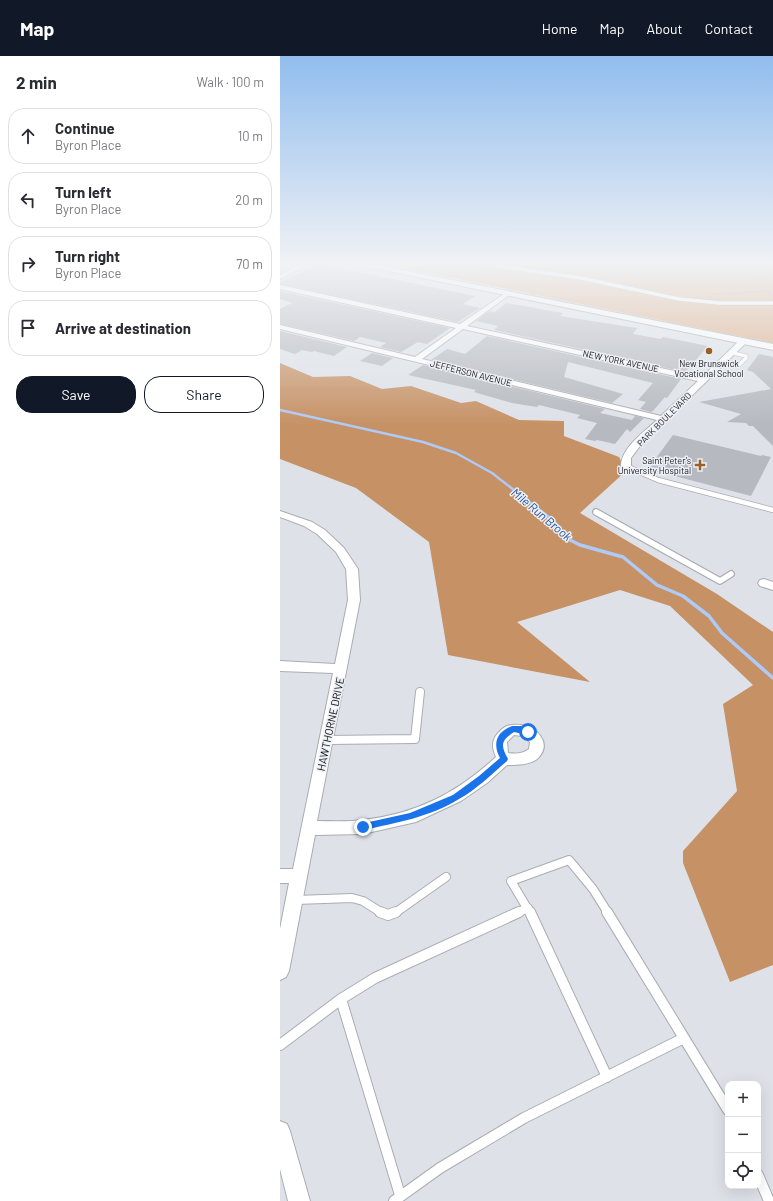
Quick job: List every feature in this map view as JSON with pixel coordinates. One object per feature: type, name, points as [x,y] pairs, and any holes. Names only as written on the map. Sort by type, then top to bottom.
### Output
[{"type":"street","name":"NEW YORK AVENUE","points":[[420,317],[704,380]]},
{"type":"street","points":[[416,360],[475,317]]},
{"type":"street","points":[[625,317],[773,347]]},
{"type":"street","name":"JEFFERSON AVENUE","points":[[280,327],[662,419]]},
{"type":"street","name":"PARK BOULEVARD","points":[[626,466],[626,458],[662,419],[744,341]]},
{"type":"street","name":"HAWTHORNE DRIVE","points":[[280,514],[308,524],[321,532],[340,550],[352,569],[354,600],[280,971]]},
{"type":"street","points":[[280,666],[341,669]]},
{"type":"street","points":[[308,828],[363,827],[411,817],[456,797],[482,779],[504,759]]},
{"type":"street","points":[[280,876],[299,876]]},
{"type":"street","points":[[280,1131],[299,1201]]},
{"type":"lane","points":[[722,363],[738,366],[746,358],[746,356],[733,353]]},
{"type":"lane","points":[[626,466],[658,480],[773,510]]},
{"type":"lane","points":[[596,512],[720,581],[731,574]]},
{"type":"lane","points":[[326,740],[414,739],[420,692]]},
{"type":"lane","points":[[607,1077],[528,908],[511,881],[569,860],[593,889],[725,1105]]},
{"type":"lane","points":[[294,900],[356,899],[369,904],[375,910],[384,915],[388,915],[394,914],[446,877]]},
{"type":"lane","points":[[280,1045],[342,999],[375,978],[528,908]]},
{"type":"lane","points":[[342,999],[397,1198],[440,1168],[524,1118],[684,1038]]},
{"type":"lane","points":[[761,1182],[769,1201]]},
{"type":"shaded area","points":[[647,317],[773,317],[773,343]]},
{"type":"shaded area","points":[[280,363],[313,377],[350,376],[382,389],[411,386],[461,403],[476,401],[519,420],[564,421],[564,436],[619,457],[626,471],[580,513],[717,594],[773,632],[773,965],[730,982],[683,863],[683,851],[737,791],[723,704],[753,685],[670,606],[620,590],[517,622],[590,682],[448,655],[429,542],[356,488],[280,459]]},
{"type":"building","points":[[280,317],[401,317],[450,328],[427,344],[418,342],[401,352],[380,347],[386,343],[360,337],[354,341],[280,324]]},
{"type":"building","points":[[437,317],[465,317],[458,322]]},
{"type":"building","points":[[481,317],[569,317],[637,328],[633,334],[661,339],[663,337],[708,346],[685,372],[494,330],[498,326],[476,321]]},
{"type":"building","points":[[280,331],[347,347],[334,356],[314,351],[302,350],[295,354],[280,349]]},
{"type":"building","points":[[487,336],[681,379],[667,398],[665,397],[651,412],[640,409],[646,402],[638,400],[653,383],[568,362],[564,377],[623,394],[612,403],[431,360],[447,349],[465,354]]},
{"type":"building","points":[[372,353],[393,358],[382,366],[360,361]]},
{"type":"building","points":[[759,354],[773,357],[773,446],[753,426],[749,426],[746,423],[727,422],[741,414],[699,402],[771,389],[753,372],[747,370]]},
{"type":"building","points":[[423,365],[605,409],[600,413],[632,420],[635,416],[644,418],[630,432],[627,429],[615,444],[585,439],[597,423],[577,418],[580,415],[539,405],[537,407],[512,403],[474,392],[476,390],[408,375]]},
{"type":"building","points":[[673,435],[761,456],[771,457],[751,496],[648,469]]},
{"type":"waterway","name":"Mile Run Brook","points":[[280,410],[423,442],[456,453],[492,473],[541,511]]},
{"type":"waterway","name":"Mile Run Brook","points":[[539,510],[553,521],[568,539],[580,545],[623,557],[657,585],[683,596],[709,616],[722,633],[773,678]]},
{"type":"place","name":"New Brunswick Vocational School","points":[[709,351]]},
{"type":"place","name":"Saint Peter's University Hospital","points":[[700,465]]},
{"type":"route","points":[[363,827],[411,817],[456,797],[482,779],[504,759],[499,750],[499,742],[504,734],[512,729],[521,729],[528,732]]}]
